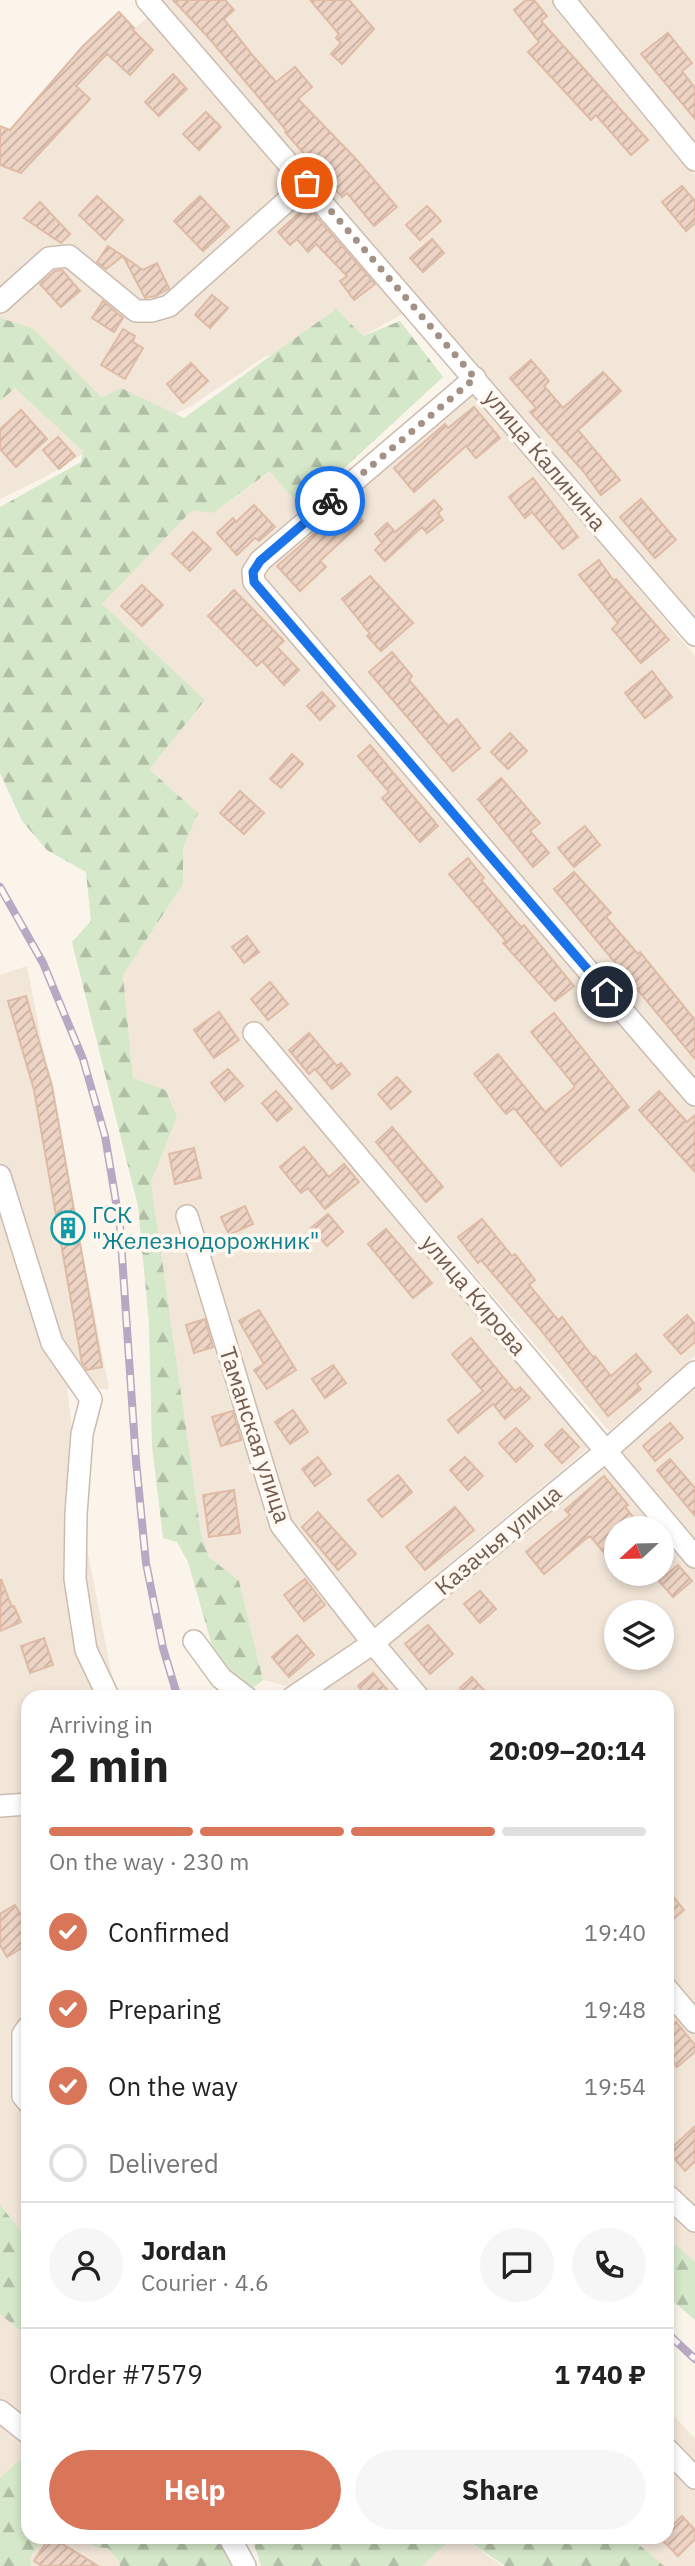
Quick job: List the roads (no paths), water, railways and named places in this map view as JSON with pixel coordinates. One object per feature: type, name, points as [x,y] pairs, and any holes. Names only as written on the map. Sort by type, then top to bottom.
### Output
[{"type":"street","name":"улица Калинина","points":[[147,0],[695,635]]},
{"type":"street","points":[[564,0],[695,160]]},
{"type":"street","points":[[0,302],[49,258],[69,256],[136,311],[152,311],[169,306],[307,183]]},
{"type":"street","points":[[475,378],[260,561],[253,572],[254,582],[695,1095]]},
{"type":"street","name":"улица Кирова","points":[[254,1033],[695,1556]]},
{"type":"street","points":[[0,1176],[52,1343],[91,1399],[82,1434],[76,1514],[75,1579],[86,1650],[105,1690]]},
{"type":"street","name":"Таманская улица","points":[[187,1216],[281,1525],[412,1690]]},
{"type":"street","name":"Казачья улица","points":[[304,1690],[373,1643],[606,1451],[695,1372]]},
{"type":"street","points":[[194,1640],[221,1678],[237,1690]]},
{"type":"street","points":[[0,1806],[21,1804]]},
{"type":"street","points":[[674,1997],[695,2022]]},
{"type":"street","points":[[674,2201],[695,2221]]},
{"type":"street","points":[[0,2411],[21,2428]]},
{"type":"street","points":[[674,2456],[695,2478]]},
{"type":"street","points":[[233,2544],[245,2566]]},
{"type":"railway","points":[[0,887],[43,963],[83,1059],[105,1136],[120,1226],[136,1461],[146,1563],[163,1648],[176,1690]]},
{"type":"railway","points":[[674,2340],[695,2359]]},
{"type":"place","name":"ГСК \"Железнодорожник\"","points":[[68,1228]]}]
